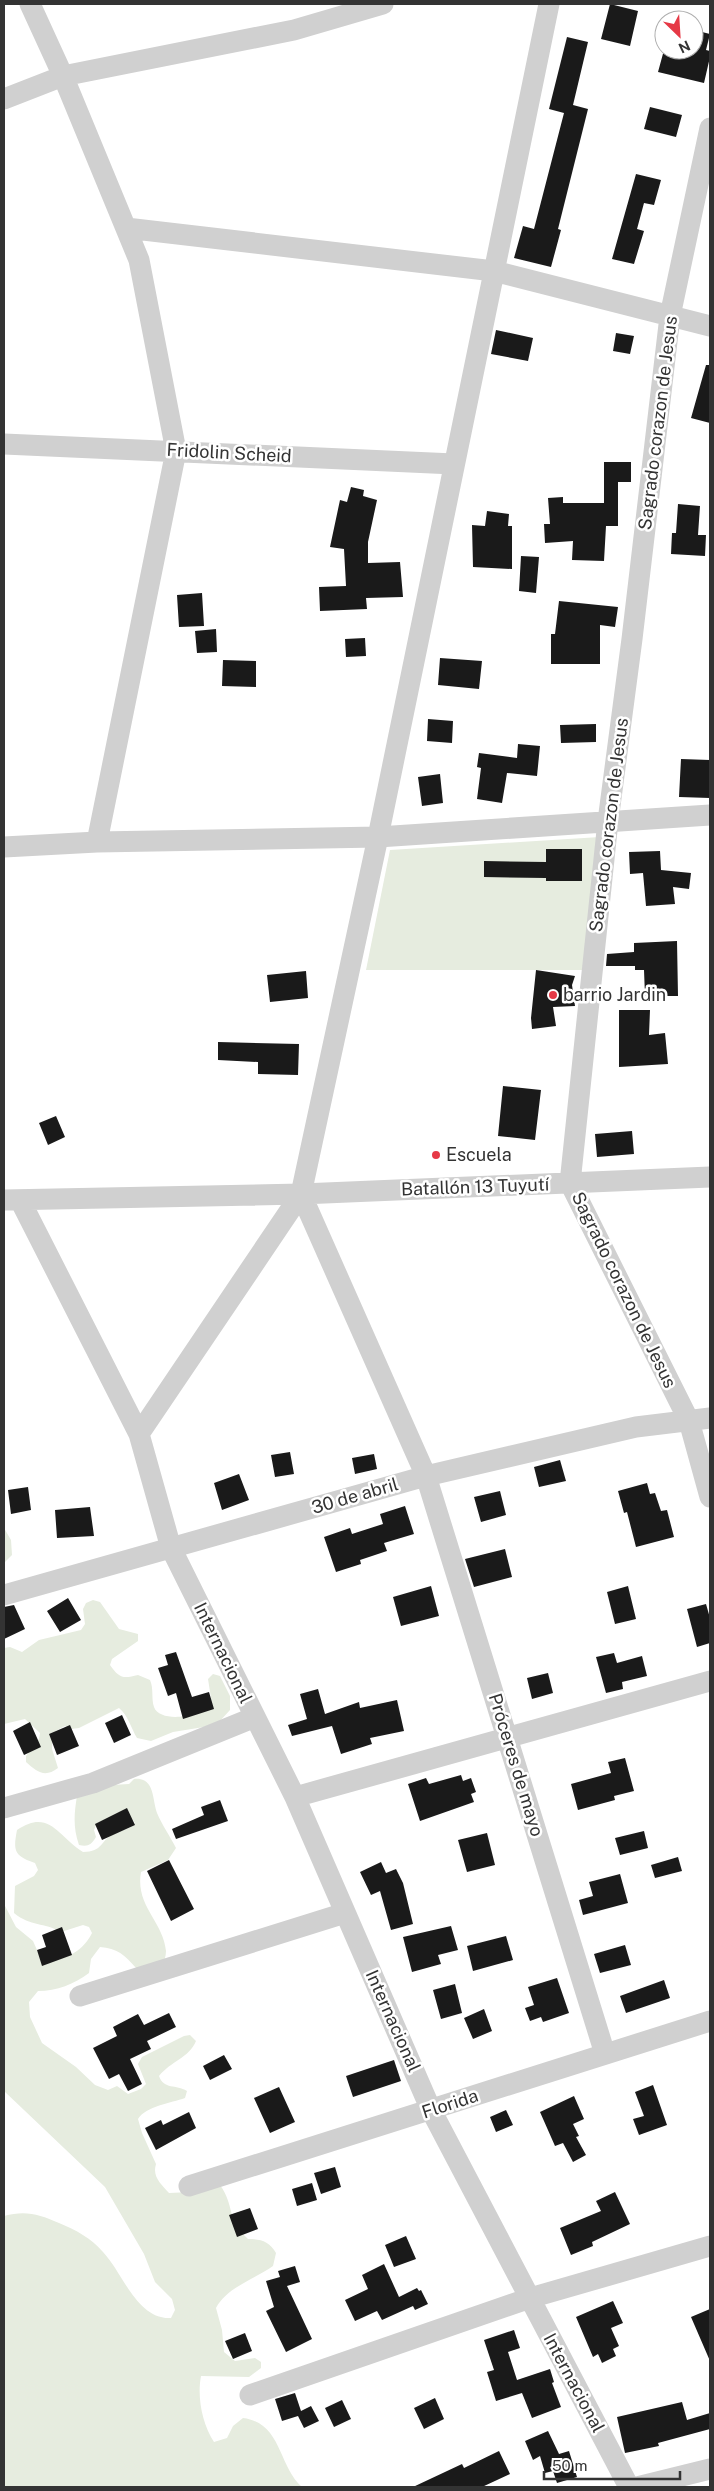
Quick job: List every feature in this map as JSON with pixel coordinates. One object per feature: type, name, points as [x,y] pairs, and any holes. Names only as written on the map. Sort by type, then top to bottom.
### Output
[{"type":"street","points":[[30,4],[63,76],[139,260],[176,451],[97,842]]},
{"type":"street","points":[[4,99],[63,76],[294,30],[383,4]]},
{"type":"street","points":[[139,1434],[301,1194],[378,837],[549,4]]},
{"type":"street","name":"Sagrado corazon de Jesus","points":[[710,128],[670,316],[632,639],[608,821],[570,1183],[689,1421],[710,1497]]},
{"type":"street","points":[[126,228],[494,271],[710,326]]},
{"type":"street","name":"Fridolin Scheid","points":[[4,444],[454,464]]},
{"type":"street","points":[[4,847],[97,842],[378,837],[710,815]]},
{"type":"street","name":"Batallón 13 Tuyutí","points":[[12,1200],[301,1194],[710,1177]]},
{"type":"street","name":"Próceres de mayo","points":[[301,1194],[426,1476],[605,2054]]},
{"type":"street","name":"Internacional","points":[[12,1200],[139,1434],[171,1548],[295,1797],[431,2110],[629,2487]]},
{"type":"street","name":"30 de abril","points":[[4,1595],[426,1476],[636,1427],[710,1418]]},
{"type":"street","points":[[295,1797],[710,1681]]},
{"type":"street","points":[[4,1808],[93,1783],[255,1717]]},
{"type":"street","points":[[80,1996],[345,1913]]},
{"type":"street","name":"Florida","points":[[190,2186],[710,2021]]},
{"type":"street","points":[[250,2395],[530,2298],[710,2246]]},
{"type":"street","points":[[637,2487],[710,2468]]},
{"type":"shaded area","points":[[600,837],[583,970],[366,970],[390,850]]},
{"type":"shaded area","points":[[4,1528],[11,1540],[12,1555],[4,1563]]},
{"type":"shaded area","points":[[93,1600],[100,1602],[119,1629],[138,1634],[138,1641],[112,1659],[110,1665],[119,1675],[129,1677],[138,1675],[150,1680],[153,1704],[156,1711],[165,1716],[177,1717],[188,1715],[195,1711],[211,1698],[208,1679],[213,1674],[220,1676],[230,1696],[230,1710],[219,1722],[204,1727],[173,1732],[151,1741],[137,1738],[127,1718],[119,1708],[79,1728],[71,1729],[65,1726],[52,1733],[52,1749],[58,1768],[49,1773],[41,1772],[26,1762],[26,1756],[39,1739],[40,1733],[25,1719],[4,1724],[4,1648],[10,1647],[22,1652],[39,1640],[81,1630],[85,1624],[83,1609],[86,1603]]},
{"type":"shaded area","points":[[134,1779],[141,1779],[149,1785],[152,1790],[157,1813],[176,1848],[168,1860],[141,1872],[140,1884],[145,1904],[164,1940],[166,1953],[162,1967],[136,1968],[120,1953],[100,1947],[91,1959],[89,1973],[65,1986],[52,1990],[38,1991],[29,2002],[30,2017],[42,2043],[76,2067],[95,2085],[108,2090],[117,2086],[128,2094],[141,2089],[146,2084],[138,2064],[142,2057],[184,2036],[190,2035],[196,2041],[189,2052],[159,2076],[167,2085],[187,2091],[185,2098],[153,2108],[138,2119],[156,2164],[156,2177],[169,2193],[191,2192],[220,2185],[228,2199],[233,2219],[241,2232],[248,2239],[261,2240],[267,2243],[276,2253],[273,2266],[227,2294],[216,2308],[222,2330],[224,2352],[235,2361],[255,2358],[261,2362],[261,2368],[249,2377],[201,2376],[200,2401],[204,2419],[214,2442],[227,2438],[233,2426],[243,2418],[256,2422],[265,2428],[278,2446],[294,2478],[302,2487],[4,2487],[4,2216],[19,2213],[38,2215],[77,2232],[103,2252],[140,2304],[159,2317],[171,2318],[175,2310],[172,2299],[155,2282],[144,2254],[105,2187],[4,2091],[4,1904],[16,1927],[33,1941],[41,1959],[57,1959],[71,1955],[83,1946],[92,1933],[89,1927],[83,1925],[61,1932],[32,1923],[14,1913],[15,1886],[34,1876],[38,1870],[35,1863],[23,1858],[17,1852],[15,1843],[17,1830],[28,1824],[45,1823],[60,1832],[83,1852],[94,1850],[109,1836],[128,1829],[135,1823],[126,1811],[97,1823],[94,1830],[96,1837],[92,1842],[85,1846],[79,1845],[75,1821],[77,1796],[95,1786],[129,1784]]},
{"type":"building","points":[[610,4],[638,11],[630,46],[601,39]]},
{"type":"building","points":[[704,32],[710,34],[706,50],[710,51],[710,57],[704,83],[658,72],[661,60],[704,60]]},
{"type":"building","points":[[567,37],[588,42],[573,105],[588,109],[558,229],[561,230],[551,267],[514,258],[523,226],[534,229],[564,113],[549,109]]},
{"type":"building","points":[[650,107],[682,115],[676,137],[644,129]]},
{"type":"building","points":[[636,174],[661,180],[654,205],[644,203],[637,229],[644,231],[634,264],[612,259]]},
{"type":"building","points":[[496,330],[533,338],[528,361],[491,354]]},
{"type":"building","points":[[616,333],[634,336],[630,354],[613,351]]},
{"type":"building","points":[[706,365],[710,365],[710,423],[691,418]]},
{"type":"building","points":[[604,462],[631,462],[631,482],[618,482],[618,526],[606,526],[604,561],[572,560],[573,541],[545,543],[544,524],[550,524],[548,498],[563,497],[563,503],[604,503]]},
{"type":"building","points":[[351,487],[364,490],[363,496],[377,500],[368,542],[368,563],[400,562],[403,597],[366,598],[367,609],[320,611],[319,587],[346,586],[344,549],[330,547],[340,500],[347,502]]},
{"type":"building","points":[[678,504],[700,506],[698,535],[706,535],[705,556],[671,554],[672,533],[676,533]]},
{"type":"building","points":[[487,511],[509,514],[508,526],[512,526],[512,569],[473,567],[472,525],[485,526]]},
{"type":"building","points":[[521,556],[539,557],[536,593],[519,591]]},
{"type":"building","points":[[202,593],[204,626],[179,627],[177,595]]},
{"type":"building","points":[[559,601],[618,607],[615,627],[600,625],[600,664],[551,664],[551,634],[555,634]]},
{"type":"building","points":[[216,629],[217,652],[197,653],[195,631]]},
{"type":"building","points":[[365,638],[366,656],[346,657],[345,639]]},
{"type":"building","points":[[440,658],[482,661],[479,689],[438,685]]},
{"type":"building","points":[[223,660],[256,661],[256,687],[222,686]]},
{"type":"building","points":[[428,719],[453,721],[452,743],[427,741]]},
{"type":"building","points":[[596,724],[596,742],[561,743],[560,725]]},
{"type":"building","points":[[518,744],[540,746],[537,776],[507,773],[502,803],[477,799],[481,768],[477,767],[479,753],[517,758]]},
{"type":"building","points":[[681,759],[710,760],[710,798],[679,797]]},
{"type":"building","points":[[440,774],[443,803],[422,806],[418,777]]},
{"type":"building","points":[[546,849],[582,849],[582,881],[546,881],[546,878],[484,877],[484,861],[546,862]]},
{"type":"building","points":[[660,851],[661,870],[691,873],[689,889],[673,887],[675,904],[646,906],[643,873],[630,874],[629,852]]},
{"type":"building","points":[[677,941],[678,996],[645,996],[644,970],[635,970],[635,966],[606,966],[607,954],[634,952],[634,943]]},
{"type":"building","name":"barrio Jardin","points":[[536,970],[575,976],[572,985],[575,1006],[553,1007],[556,1026],[532,1029],[531,1018]]},
{"type":"building","points":[[306,971],[308,998],[270,1002],[267,975]]},
{"type":"building","points":[[619,1010],[650,1010],[649,1035],[665,1033],[668,1064],[619,1067]]},
{"type":"building","points":[[218,1042],[299,1044],[298,1075],[258,1074],[258,1062],[218,1060]]},
{"type":"building","points":[[503,1086],[541,1090],[535,1140],[498,1136]]},
{"type":"building","points":[[56,1116],[65,1137],[48,1145],[39,1123]]},
{"type":"building","points":[[632,1131],[634,1154],[597,1157],[595,1134]]},
{"type":"building","points":[[290,1452],[294,1474],[275,1477],[271,1455]]},
{"type":"building","points":[[374,1454],[377,1469],[355,1474],[352,1458]]},
{"type":"building","points":[[560,1460],[566,1481],[539,1487],[534,1467]]},
{"type":"building","points":[[239,1474],[249,1500],[222,1510],[214,1483]]},
{"type":"building","points":[[647,1483],[650,1494],[655,1493],[661,1511],[667,1510],[674,1537],[636,1547],[627,1512],[624,1513],[618,1491]]},
{"type":"building","points":[[28,1487],[31,1510],[11,1514],[8,1490]]},
{"type":"building","points":[[500,1491],[506,1515],[481,1522],[474,1497]]},
{"type":"building","points":[[405,1506],[414,1534],[384,1543],[387,1551],[360,1560],[361,1564],[336,1572],[324,1537],[350,1528],[352,1534],[383,1524],[380,1514]]},
{"type":"building","points":[[90,1507],[94,1536],[57,1538],[55,1510]]},
{"type":"building","points":[[505,1549],[512,1577],[474,1587],[465,1559]]},
{"type":"building","points":[[431,1586],[439,1616],[401,1626],[393,1597]]},
{"type":"building","points":[[628,1586],[636,1619],[615,1624],[607,1592]]},
{"type":"building","points":[[68,1598],[81,1620],[60,1632],[47,1611]]},
{"type":"building","points":[[706,1604],[710,1618],[710,1643],[697,1647],[687,1609]]},
{"type":"building","points":[[14,1605],[25,1629],[4,1639],[4,1607]]},
{"type":"building","points":[[176,1652],[192,1697],[209,1692],[214,1709],[183,1719],[176,1693],[168,1696],[158,1668],[168,1665],[165,1655]]},
{"type":"building","points":[[614,1653],[617,1663],[642,1656],[647,1676],[622,1682],[623,1689],[606,1693],[596,1657]]},
{"type":"building","points":[[548,1673],[553,1693],[532,1699],[527,1678]]},
{"type":"building","points":[[318,1689],[325,1714],[359,1702],[360,1708],[397,1700],[404,1731],[370,1738],[372,1744],[341,1754],[332,1726],[292,1736],[288,1725],[307,1719],[300,1694]]},
{"type":"building","points":[[122,1715],[131,1735],[114,1743],[105,1723]]},
{"type":"building","points":[[30,1722],[41,1747],[24,1755],[13,1731]]},
{"type":"building","points":[[70,1725],[79,1746],[57,1755],[49,1734]]},
{"type":"building","points":[[625,1758],[634,1791],[614,1796],[615,1800],[578,1810],[571,1784],[611,1773],[608,1762]]},
{"type":"building","points":[[461,1775],[463,1781],[471,1778],[476,1792],[471,1794],[474,1802],[420,1821],[408,1784],[426,1778],[429,1784]]},
{"type":"building","points":[[220,1800],[228,1821],[176,1839],[172,1829],[204,1815],[201,1807]]},
{"type":"building","points":[[127,1808],[135,1825],[102,1840],[95,1824]]},
{"type":"building","points":[[644,1831],[648,1848],[620,1855],[615,1838]]},
{"type":"building","points":[[487,1833],[495,1865],[467,1872],[458,1840]]},
{"type":"building","points":[[678,1857],[682,1871],[655,1878],[651,1865]]},
{"type":"building","points":[[169,1860],[194,1909],[171,1921],[147,1871]]},
{"type":"building","points":[[381,1862],[386,1873],[396,1869],[403,1883],[413,1924],[391,1930],[380,1891],[371,1895],[360,1872]]},
{"type":"building","points":[[620,1874],[628,1903],[583,1915],[579,1900],[593,1896],[589,1882]]},
{"type":"building","points":[[451,1926],[458,1950],[438,1955],[441,1964],[412,1972],[403,1937]]},
{"type":"building","points":[[62,1927],[72,1955],[42,1966],[37,1950],[46,1947],[42,1935]]},
{"type":"building","points":[[506,1936],[513,1960],[473,1971],[467,1946]]},
{"type":"building","points":[[625,1945],[631,1965],[600,1973],[594,1954]]},
{"type":"building","points":[[557,1978],[569,2013],[543,2022],[541,2017],[530,2021],[525,2008],[534,2005],[528,1987]]},
{"type":"building","points":[[664,1980],[670,1998],[626,2013],[620,1996]]},
{"type":"building","points":[[455,1984],[462,2013],[441,2019],[433,1990]]},
{"type":"building","points":[[484,2009],[492,2031],[473,2039],[464,2018]]},
{"type":"building","points":[[169,2013],[176,2027],[147,2041],[151,2049],[130,2059],[142,2084],[128,2091],[119,2074],[109,2079],[93,2048],[117,2036],[113,2027],[138,2014],[144,2025]]},
{"type":"building","points":[[224,2055],[232,2069],[210,2080],[203,2066]]},
{"type":"building","points":[[394,2060],[401,2081],[353,2097],[346,2076]]},
{"type":"building","points":[[653,2085],[667,2125],[639,2135],[633,2119],[644,2116],[635,2092]]},
{"type":"building","points":[[279,2087],[295,2122],[270,2133],[254,2098]]},
{"type":"building","points":[[574,2096],[584,2119],[573,2124],[579,2136],[576,2137],[586,2155],[573,2162],[563,2143],[555,2146],[540,2112]]},
{"type":"building","points":[[506,2110],[513,2125],[496,2132],[490,2117]]},
{"type":"building","points":[[189,2112],[196,2128],[156,2150],[145,2128],[161,2120],[163,2125]]},
{"type":"building","points":[[335,2167],[341,2187],[321,2194],[314,2173]]},
{"type":"building","points":[[312,2183],[317,2200],[297,2206],[292,2189]]},
{"type":"building","points":[[615,2192],[630,2224],[592,2242],[593,2246],[571,2255],[560,2228],[601,2211],[596,2201]]},
{"type":"building","points":[[250,2208],[258,2229],[237,2237],[229,2215]]},
{"type":"building","points":[[406,2236],[416,2259],[394,2267],[385,2245]]},
{"type":"building","points":[[384,2264],[399,2297],[417,2288],[419,2291],[421,2290],[428,2304],[415,2310],[413,2306],[382,2320],[377,2311],[355,2321],[345,2300],[368,2289],[362,2275]]},
{"type":"building","points":[[295,2266],[300,2282],[287,2286],[312,2339],[286,2352],[266,2311],[274,2307],[266,2281],[280,2277],[278,2271]]},
{"type":"building","points":[[613,2301],[623,2323],[611,2328],[619,2346],[613,2349],[616,2356],[602,2363],[598,2354],[593,2357],[576,2317]]},
{"type":"building","points":[[710,2309],[710,2361],[691,2317]]},
{"type":"building","points":[[514,2330],[520,2348],[508,2352],[517,2380],[550,2369],[554,2382],[552,2383],[561,2407],[532,2418],[522,2393],[496,2401],[487,2372],[494,2370],[484,2340]]},
{"type":"building","points":[[245,2333],[252,2351],[233,2359],[225,2341]]},
{"type":"building","points":[[295,2393],[301,2411],[311,2406],[319,2421],[304,2428],[298,2416],[282,2421],[275,2399]]},
{"type":"building","points":[[435,2398],[444,2419],[424,2429],[414,2408]]},
{"type":"building","points":[[342,2400],[351,2419],[334,2427],[325,2408]]},
{"type":"building","points":[[682,2402],[687,2420],[710,2413],[710,2429],[658,2443],[659,2446],[625,2453],[617,2417]]},
{"type":"building","points":[[548,2431],[559,2454],[569,2451],[577,2477],[557,2483],[553,2471],[545,2473],[540,2456],[533,2460],[525,2441]]},
{"type":"building","points":[[499,2451],[510,2474],[482,2487],[413,2487],[462,2464],[464,2468]]},
{"type":"place","name":"barrio Jardin","points":[[553,995]]},
{"type":"place","name":"Escuela","points":[[436,1155]]}]
